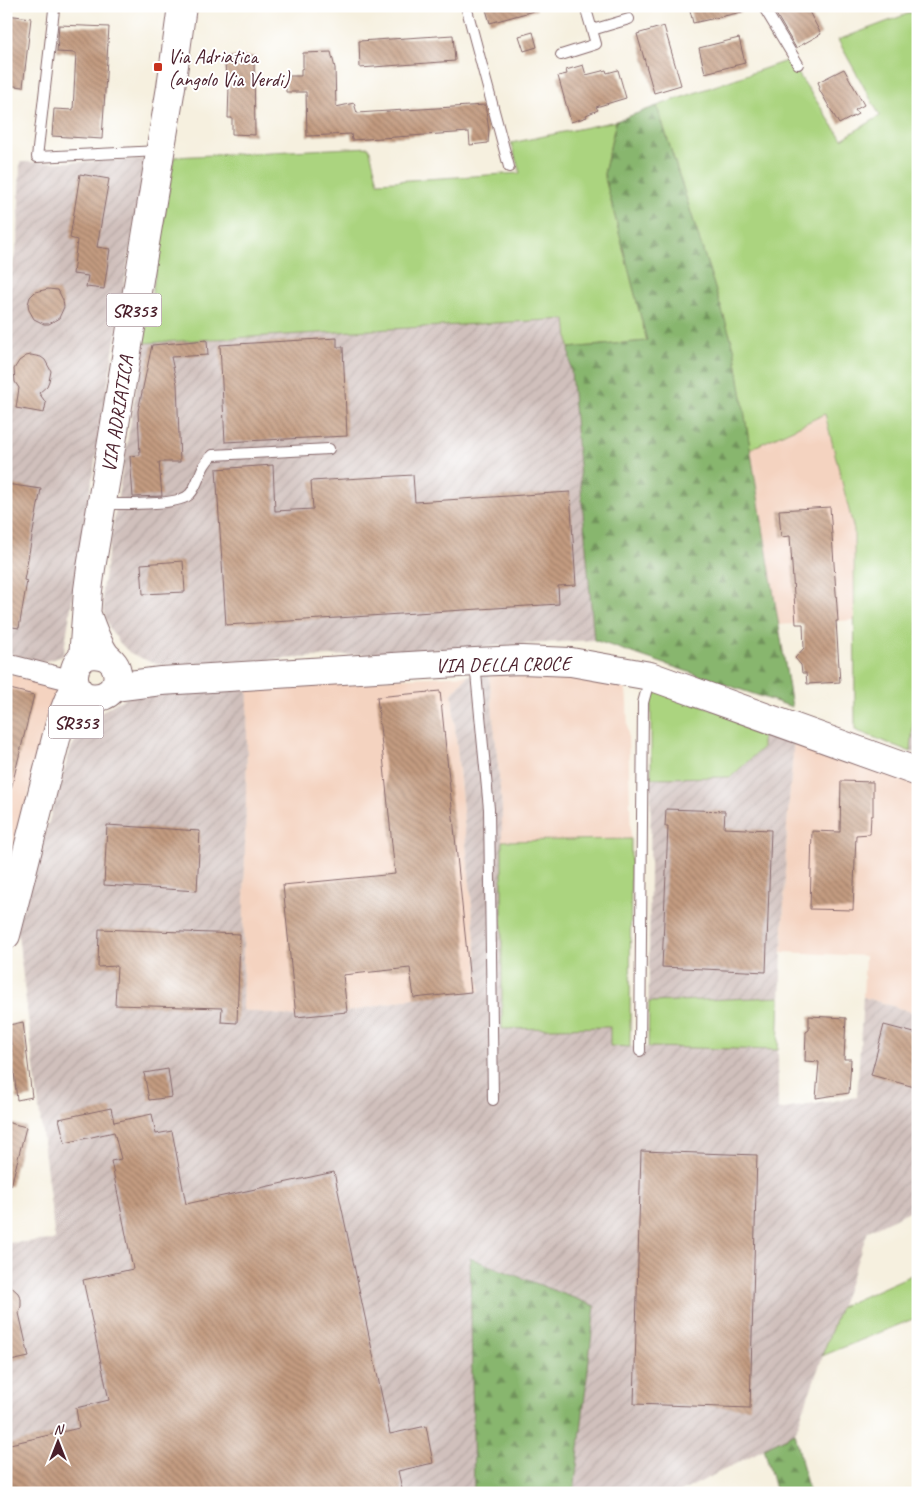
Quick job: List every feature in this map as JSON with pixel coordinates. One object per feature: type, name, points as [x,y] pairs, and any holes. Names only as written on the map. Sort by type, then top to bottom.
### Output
[{"type":"main road","name":"VIA ADRIATICA","points":[[6,935],[61,719],[68,701],[97,675],[86,613],[91,568],[171,87],[182,6]]},
{"type":"main road","name":"VIA DELLA CROCE","points":[[97,675],[161,682],[475,662],[522,660],[571,662],[650,676],[918,772]]},
{"type":"street","name":"VIA DELLA CROCE","points":[[6,664],[97,675]]},
{"type":"lane","points":[[466,6],[509,167]]},
{"type":"lane","points":[[562,55],[596,44],[585,6]]},
{"type":"lane","points":[[763,6],[798,64]]},
{"type":"lane","points":[[54,10],[37,157],[160,151]]},
{"type":"lane","points":[[592,30],[629,19]]},
{"type":"lane","points":[[102,504],[140,504],[183,500],[191,494],[206,460],[213,455],[329,449]]},
{"type":"lane","points":[[475,662],[490,809],[493,1100]]},
{"type":"lane","points":[[640,1051],[643,703],[650,676]]},
{"type":"shaded area","points":[[145,159],[63,656],[43,662],[6,653],[6,301],[18,237],[20,162]]},
{"type":"shaded area","points":[[566,319],[594,640],[162,665],[130,653],[110,629],[104,613],[102,590],[144,343]]},
{"type":"shaded area","points":[[824,413],[854,530],[855,620],[779,625],[750,449]]},
{"type":"shaded area","points":[[918,651],[918,754],[911,752]]},
{"type":"shaded area","points":[[6,673],[57,687],[6,881]]},
{"type":"shaded area","points":[[489,674],[534,674],[613,683],[621,686],[626,691],[631,839],[502,841],[502,808]]},
{"type":"shaded area","points":[[489,674],[502,808],[502,1029],[610,1027],[611,1046],[648,1047],[651,778],[731,777],[762,727],[794,739],[787,825],[778,1050],[778,1110],[857,1097],[863,997],[918,1014],[918,1207],[868,1231],[795,1433],[679,1493],[574,1493],[595,1306],[470,1258],[474,1493],[6,1493],[6,1243],[55,1240],[17,927],[71,748],[79,735],[103,711],[117,702],[134,695],[248,686],[242,1010],[296,1017],[347,1012],[414,998],[480,991],[452,694],[468,675]]},
{"type":"shaded area","points":[[468,675],[452,694],[480,991],[414,998],[347,1012],[296,1017],[242,1010],[248,686]]},
{"type":"shaded area","points":[[794,739],[918,782],[918,1014],[863,997],[865,956],[782,952],[787,825]]},
{"type":"green space","points":[[918,10],[918,658],[911,752],[855,730],[854,530],[825,414],[750,449],[734,348],[657,106],[789,60],[842,139],[880,116],[838,40]]},
{"type":"green space","points":[[657,106],[734,348],[792,707],[594,640],[569,348],[647,341],[604,174],[616,121]]},
{"type":"green space","points":[[616,121],[604,174],[647,341],[569,348],[566,319],[144,343],[174,157],[369,147],[378,182],[520,173],[511,143]]},
{"type":"green space","points":[[659,690],[762,727],[762,748],[731,777],[651,778],[651,699]]},
{"type":"green space","points":[[631,839],[630,1047],[610,1046],[610,1027],[502,1029],[502,841]]},
{"type":"green space","points":[[780,997],[778,1050],[648,1047],[649,1002]]},
{"type":"green space","points":[[470,1258],[595,1306],[574,1493],[474,1493]]},
{"type":"green space","points":[[918,1272],[918,1317],[822,1356],[840,1307]]},
{"type":"green space","points":[[795,1433],[809,1493],[776,1493],[764,1448]]},
{"type":"building","points":[[485,6],[536,6],[537,10],[490,23]]},
{"type":"building","points":[[689,6],[741,6],[742,12],[693,23]]},
{"type":"building","points":[[791,6],[806,6],[821,34],[796,48],[776,14]]},
{"type":"building","points":[[6,15],[31,18],[23,87],[6,85]]},
{"type":"building","points":[[59,25],[109,27],[102,139],[52,136],[54,109],[73,110],[76,53],[57,52]]},
{"type":"building","points":[[664,26],[681,85],[654,93],[637,34]]},
{"type":"building","points":[[533,32],[537,47],[524,51],[519,36]]},
{"type":"building","points":[[453,35],[455,61],[360,68],[359,41]]},
{"type":"building","points":[[739,38],[745,63],[705,73],[699,48]]},
{"type":"building","points":[[331,52],[335,68],[336,107],[354,103],[357,113],[485,105],[489,130],[488,143],[470,145],[469,132],[352,140],[351,134],[307,136],[306,92],[286,92],[286,76],[301,76],[303,53]]},
{"type":"building","points":[[254,56],[255,135],[232,134],[232,118],[228,118],[229,86],[226,86],[225,57]]},
{"type":"building","points":[[583,65],[586,75],[606,70],[607,73],[618,70],[626,98],[596,107],[598,110],[586,115],[587,117],[571,122],[558,76],[567,74],[566,70]]},
{"type":"building","points":[[844,69],[864,105],[855,110],[858,114],[839,124],[819,89],[818,82]]},
{"type":"building","points":[[80,174],[109,179],[97,247],[110,249],[104,289],[86,287],[88,276],[73,274],[77,240],[70,238]]},
{"type":"building","points":[[48,289],[58,290],[64,307],[59,318],[49,324],[44,324],[34,319],[28,304],[30,297],[35,292]]},
{"type":"building","points":[[337,338],[337,347],[343,347],[347,436],[225,442],[220,345]]},
{"type":"building","points":[[207,340],[208,355],[171,357],[177,384],[180,462],[159,462],[162,496],[133,497],[130,456],[140,455],[138,411],[152,345]]},
{"type":"building","points":[[31,355],[45,360],[51,371],[47,386],[39,393],[46,403],[44,413],[16,408],[19,388],[15,382],[14,369],[19,361]]},
{"type":"building","points":[[273,465],[275,511],[313,509],[311,481],[413,475],[415,502],[570,492],[576,585],[558,586],[559,604],[226,625],[216,469]]},
{"type":"building","points":[[6,484],[41,489],[24,580],[27,581],[19,628],[6,626]]},
{"type":"building","points":[[830,507],[840,682],[807,684],[806,673],[802,673],[801,665],[795,658],[804,648],[803,624],[796,624],[790,536],[781,537],[779,510]]},
{"type":"building","points":[[183,561],[185,592],[143,594],[141,564]]},
{"type":"building","points":[[6,688],[34,695],[11,789],[6,789]]},
{"type":"building","points":[[440,691],[471,992],[414,998],[410,968],[343,975],[347,1012],[296,1017],[283,885],[395,874],[377,697]]},
{"type":"building","points":[[841,781],[873,782],[873,816],[871,816],[870,834],[856,835],[853,910],[810,909],[812,831],[840,832]]},
{"type":"building","points":[[666,809],[725,811],[724,828],[771,830],[766,972],[662,967],[668,826],[665,826]]},
{"type":"building","points":[[107,825],[200,831],[197,891],[104,885]]},
{"type":"building","points":[[99,929],[240,934],[237,1023],[221,1022],[222,1008],[115,1005],[117,966],[98,967]]},
{"type":"building","points":[[809,1016],[846,1018],[844,1059],[851,1059],[849,1093],[816,1098],[819,1062],[805,1061],[806,1032],[809,1030]]},
{"type":"building","points":[[23,1022],[32,1097],[17,1100],[9,1025]]},
{"type":"building","points":[[884,1025],[918,1034],[918,1088],[871,1075]]},
{"type":"building","points":[[168,1069],[172,1097],[149,1100],[144,1073]]},
{"type":"building","points":[[111,1108],[114,1122],[152,1114],[156,1134],[172,1131],[186,1204],[334,1172],[390,1434],[426,1426],[433,1463],[398,1471],[403,1493],[6,1493],[6,1445],[79,1428],[76,1408],[109,1400],[83,1280],[133,1269],[111,1161],[121,1159],[114,1132],[65,1143],[59,1119]]},
{"type":"building","points":[[6,1122],[26,1127],[11,1186],[6,1185]]},
{"type":"building","points":[[641,1151],[757,1155],[750,1408],[634,1404]]},
{"type":"building","points":[[6,1282],[18,1293],[21,1299],[19,1313],[29,1357],[6,1362]]},
{"type":"place","name":"Via Adriatica (angolo Via Verdi)","points":[[158,67]]}]
